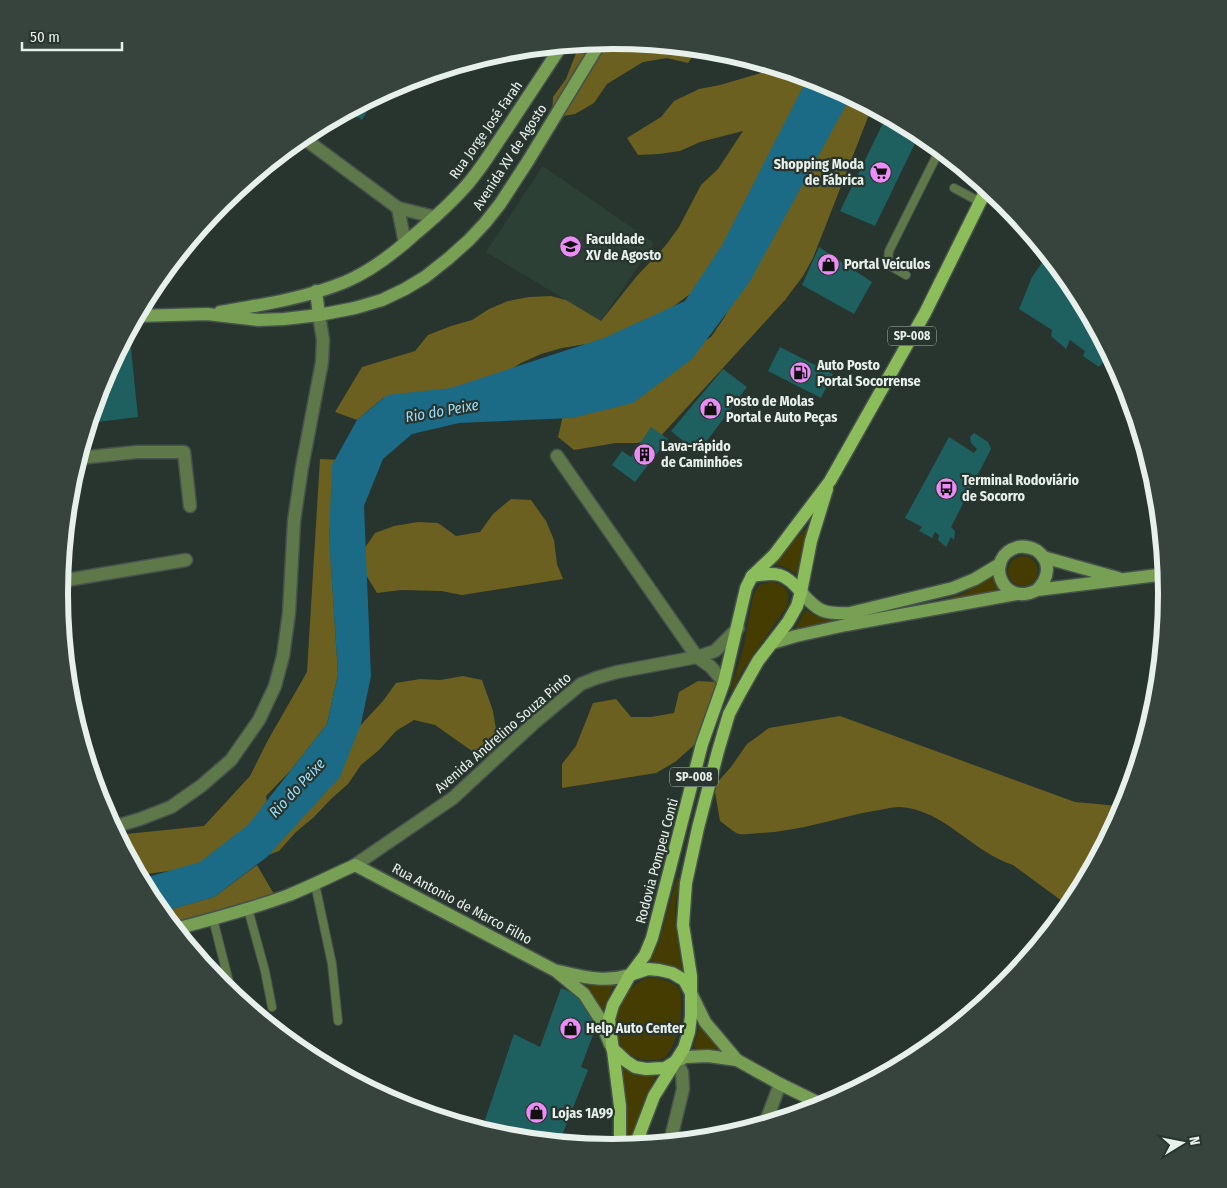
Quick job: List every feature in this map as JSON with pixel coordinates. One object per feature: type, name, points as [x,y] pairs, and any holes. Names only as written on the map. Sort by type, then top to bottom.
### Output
[{"type":"main road","name":"SP-008","points":[[752,576],[774,555],[830,481],[925,313],[984,194]]},
{"type":"main road","name":"SP-008","points":[[638,1138],[654,1096],[684,1048],[689,1032],[692,993],[684,925],[686,883],[718,751],[729,714],[740,693],[758,661],[797,606],[802,592],[811,541],[830,481]]},
{"type":"main road","points":[[752,576],[769,574],[784,576],[802,592]]},
{"type":"main road","name":"Rodovia Pompeu Conti","points":[[630,975],[645,955],[652,938],[702,744],[724,682],[738,628],[742,601],[752,576]]},
{"type":"main road","points":[[630,975],[648,969],[672,973],[684,980],[692,993]]},
{"type":"main road","name":"SP-008","points":[[620,1139],[620,1106],[609,1019],[614,1005],[630,975]]},
{"type":"main road","points":[[612,1048],[635,1067],[655,1070],[665,1068],[676,1061]]},
{"type":"street","name":"Avenida XV de Agosto","points":[[144,316],[207,314],[258,320],[284,319],[355,308],[382,300],[405,289],[425,277],[449,258],[485,223],[528,161],[596,50]]},
{"type":"street","name":"Rua Jorge José Farah","points":[[207,314],[263,304],[316,291],[362,274],[381,262],[406,243],[467,185],[482,166],[558,52]]},
{"type":"street","points":[[309,142],[398,208],[435,217]]},
{"type":"street","points":[[398,208],[406,243]]},
{"type":"street","points":[[120,825],[140,820],[171,807],[201,786],[231,760],[259,720],[275,686],[283,656],[288,613],[294,522],[302,467],[322,362],[323,340],[316,291]]},
{"type":"street","points":[[86,457],[138,452],[184,452],[190,506]]},
{"type":"street","points":[[557,456],[697,657],[711,667],[724,682]]},
{"type":"street","points":[[772,643],[846,625],[1016,594],[1031,593],[1042,585],[1047,571],[1043,557],[1030,547],[1021,546],[1010,550],[1002,558],[1000,564],[999,574],[1002,582],[1016,594]]},
{"type":"street","points":[[1043,557],[1125,580]]},
{"type":"street","points":[[68,580],[186,560]]},
{"type":"street","points":[[802,592],[814,606],[825,612],[835,614],[850,613],[953,588],[975,579],[1000,564]]},
{"type":"street","points":[[1037,590],[1158,575]]},
{"type":"street","name":"Avenida Andrelino Souza Pinto","points":[[182,927],[248,909],[289,895],[355,865],[453,798],[533,724],[581,684],[617,672],[697,657],[715,651],[738,628]]},
{"type":"street","name":"Rua Antonio de Marco Filho","points":[[355,865],[556,970],[584,994],[600,1019],[612,1048]]},
{"type":"street","name":"Rua Antonio de Marco Filho","points":[[556,970],[600,980],[617,979],[630,975]]},
{"type":"street","points":[[692,993],[705,1022],[737,1060],[814,1101]]},
{"type":"street","points":[[671,1136],[683,1089],[682,1072],[676,1061],[686,1057],[715,1057],[737,1060]]},
{"type":"street","points":[[767,1117],[780,1084]]},
{"type":"lane","points":[[906,274],[892,267],[888,261],[889,251],[937,155]]},
{"type":"lane","points":[[954,188],[980,202]]},
{"type":"lane","points":[[316,884],[332,964],[338,1021]]},
{"type":"lane","points":[[248,909],[265,971],[272,1006]]},
{"type":"lane","points":[[213,919],[229,981]]},
{"type":"shaded area","points":[[577,50],[649,50],[694,54],[688,63],[667,58],[643,62],[607,84],[594,103],[575,114],[552,118],[553,97],[566,79]]},
{"type":"shaded area","points":[[765,70],[822,90],[870,113],[813,258],[803,276],[785,300],[658,439],[574,450],[558,437],[563,415],[643,377],[711,337],[736,295],[702,285],[666,312],[604,341],[562,348],[541,354],[521,363],[485,385],[383,398],[357,420],[335,412],[362,367],[415,351],[428,335],[472,320],[489,309],[508,301],[529,297],[551,296],[566,300],[601,321],[636,277],[666,245],[679,227],[701,185],[718,169],[743,131],[700,142],[680,151],[659,154],[638,155],[627,138],[661,117],[674,101],[699,89]]},
{"type":"shaded area","name":"Faculdade XV de Agosto","points":[[543,166],[654,243],[601,321],[486,252]]},
{"type":"shaded area","points":[[320,459],[341,460],[329,534],[338,674],[327,724],[291,770],[266,796],[268,810],[208,866],[145,874],[124,834],[204,826],[250,776],[268,740],[307,672]]},
{"type":"shaded area","points":[[511,499],[531,500],[546,521],[554,540],[557,564],[563,579],[462,595],[441,591],[401,590],[377,593],[366,575],[362,552],[375,533],[394,526],[418,522],[438,523],[456,536],[480,532],[493,514]]},
{"type":"shaded area","points":[[808,527],[796,574],[787,568],[772,563]]},
{"type":"shaded area","points":[[1023,556],[1029,557],[1037,565],[1037,577],[1029,585],[1023,586],[1017,585],[1009,577],[1008,571],[1009,565],[1017,557]]},
{"type":"shaded area","points":[[996,573],[1003,589],[943,600],[965,593]]},
{"type":"shaded area","points":[[773,582],[782,586],[787,591],[786,608],[742,671],[732,691],[730,690],[743,650],[753,596],[760,585]]},
{"type":"shaded area","points":[[805,610],[824,619],[834,621],[795,630]]},
{"type":"shaded area","points":[[463,676],[482,680],[493,711],[497,735],[493,756],[472,751],[435,725],[414,720],[396,731],[379,750],[361,765],[348,784],[296,832],[279,851],[260,858],[308,782],[383,701],[396,683],[420,679],[440,680]]},
{"type":"shaded area","points":[[698,681],[716,682],[710,707],[709,728],[675,762],[656,773],[562,788],[562,764],[576,746],[593,703],[616,699],[631,717],[651,717],[674,713],[679,692]]},
{"type":"shaded area","points":[[840,716],[1075,802],[1116,806],[1086,867],[1063,902],[1013,865],[984,851],[930,815],[915,810],[893,807],[790,830],[747,834],[737,833],[720,821],[714,786],[731,767],[747,744],[769,728]]},
{"type":"shaded area","points":[[257,865],[274,894],[249,907],[178,922],[169,910],[214,897]]},
{"type":"shaded area","points":[[677,878],[679,879],[675,908],[676,927],[682,972],[663,963],[650,961],[659,942]]},
{"type":"shaded area","points":[[651,977],[666,981],[680,989],[681,1016],[674,1042],[665,1058],[643,1060],[626,1051],[616,1034],[615,1023],[617,1011],[630,991],[640,981]]},
{"type":"shaded area","points":[[578,984],[614,984],[601,1015]]},
{"type":"shaded area","points":[[701,1023],[724,1053],[696,1050],[694,1045]]},
{"type":"shaded area","points":[[622,1067],[635,1072],[656,1075],[631,1139],[624,1139]]},
{"type":"water","name":"Rio do Peixe","points":[[805,84],[848,102],[749,283],[692,359],[633,403],[572,418],[459,423],[412,434],[383,459],[364,506],[371,676],[361,724],[340,777],[267,857],[214,897],[169,910],[147,877],[200,862],[248,825],[327,724],[338,674],[329,539],[332,465],[357,420],[387,395],[451,388],[604,338],[685,301],[722,245]]},
{"type":"building","points":[[370,106],[362,120],[354,115]]},
{"type":"building","name":"Shopping Moda de Fábrica","points":[[884,121],[916,141],[875,226],[840,211]]},
{"type":"building","name":"Portal Veículos","points":[[819,247],[872,282],[854,314],[802,285]]},
{"type":"building","points":[[1044,260],[1086,321],[1103,353],[1107,366],[1104,361],[1099,367],[1083,356],[1085,351],[1070,340],[1066,349],[1051,336],[1052,330],[1019,309],[1032,277]]},
{"type":"building","points":[[130,341],[138,417],[96,422],[110,385]]},
{"type":"building","name":"Auto Posto Portal Socorrense","points":[[780,347],[833,374],[821,398],[768,371]]},
{"type":"building","name":"Posto de Molas Portal e Auto Peças","points":[[723,369],[747,387],[698,453],[671,431]]},
{"type":"building","name":"Lava-rápido de Caminhões","points":[[651,427],[668,439],[635,482],[612,465],[622,451],[631,457]]},
{"type":"building","name":"Terminal Rodoviário de Socorro","points":[[974,433],[988,442],[991,449],[951,527],[955,531],[954,540],[951,537],[946,547],[938,540],[939,535],[935,532],[932,538],[919,531],[922,527],[905,518],[949,437],[974,453],[977,449],[971,443],[970,437]]},
{"type":"building","points":[[561,988],[579,996],[596,1027],[581,1067],[588,1070],[562,1137],[507,1129],[485,1120],[514,1034],[540,1047]]},
{"type":"place","name":"Shopping Moda de Fábrica","points":[[880,172]]},
{"type":"place","name":"Faculdade XV de Agosto","points":[[570,247]]},
{"type":"place","name":"Portal Veículos","points":[[828,264]]},
{"type":"place","name":"Auto Posto Portal Socorrense","points":[[801,373]]},
{"type":"place","name":"Posto de Molas Portal e Auto Peças","points":[[710,409]]},
{"type":"place","name":"Lava-rápido de Caminhões","points":[[645,454]]},
{"type":"place","name":"Terminal Rodoviário de Socorro","points":[[946,488]]},
{"type":"place","name":"Help Auto Center","points":[[570,1028]]},
{"type":"place","name":"Lojas 1A99","points":[[536,1113]]}]
